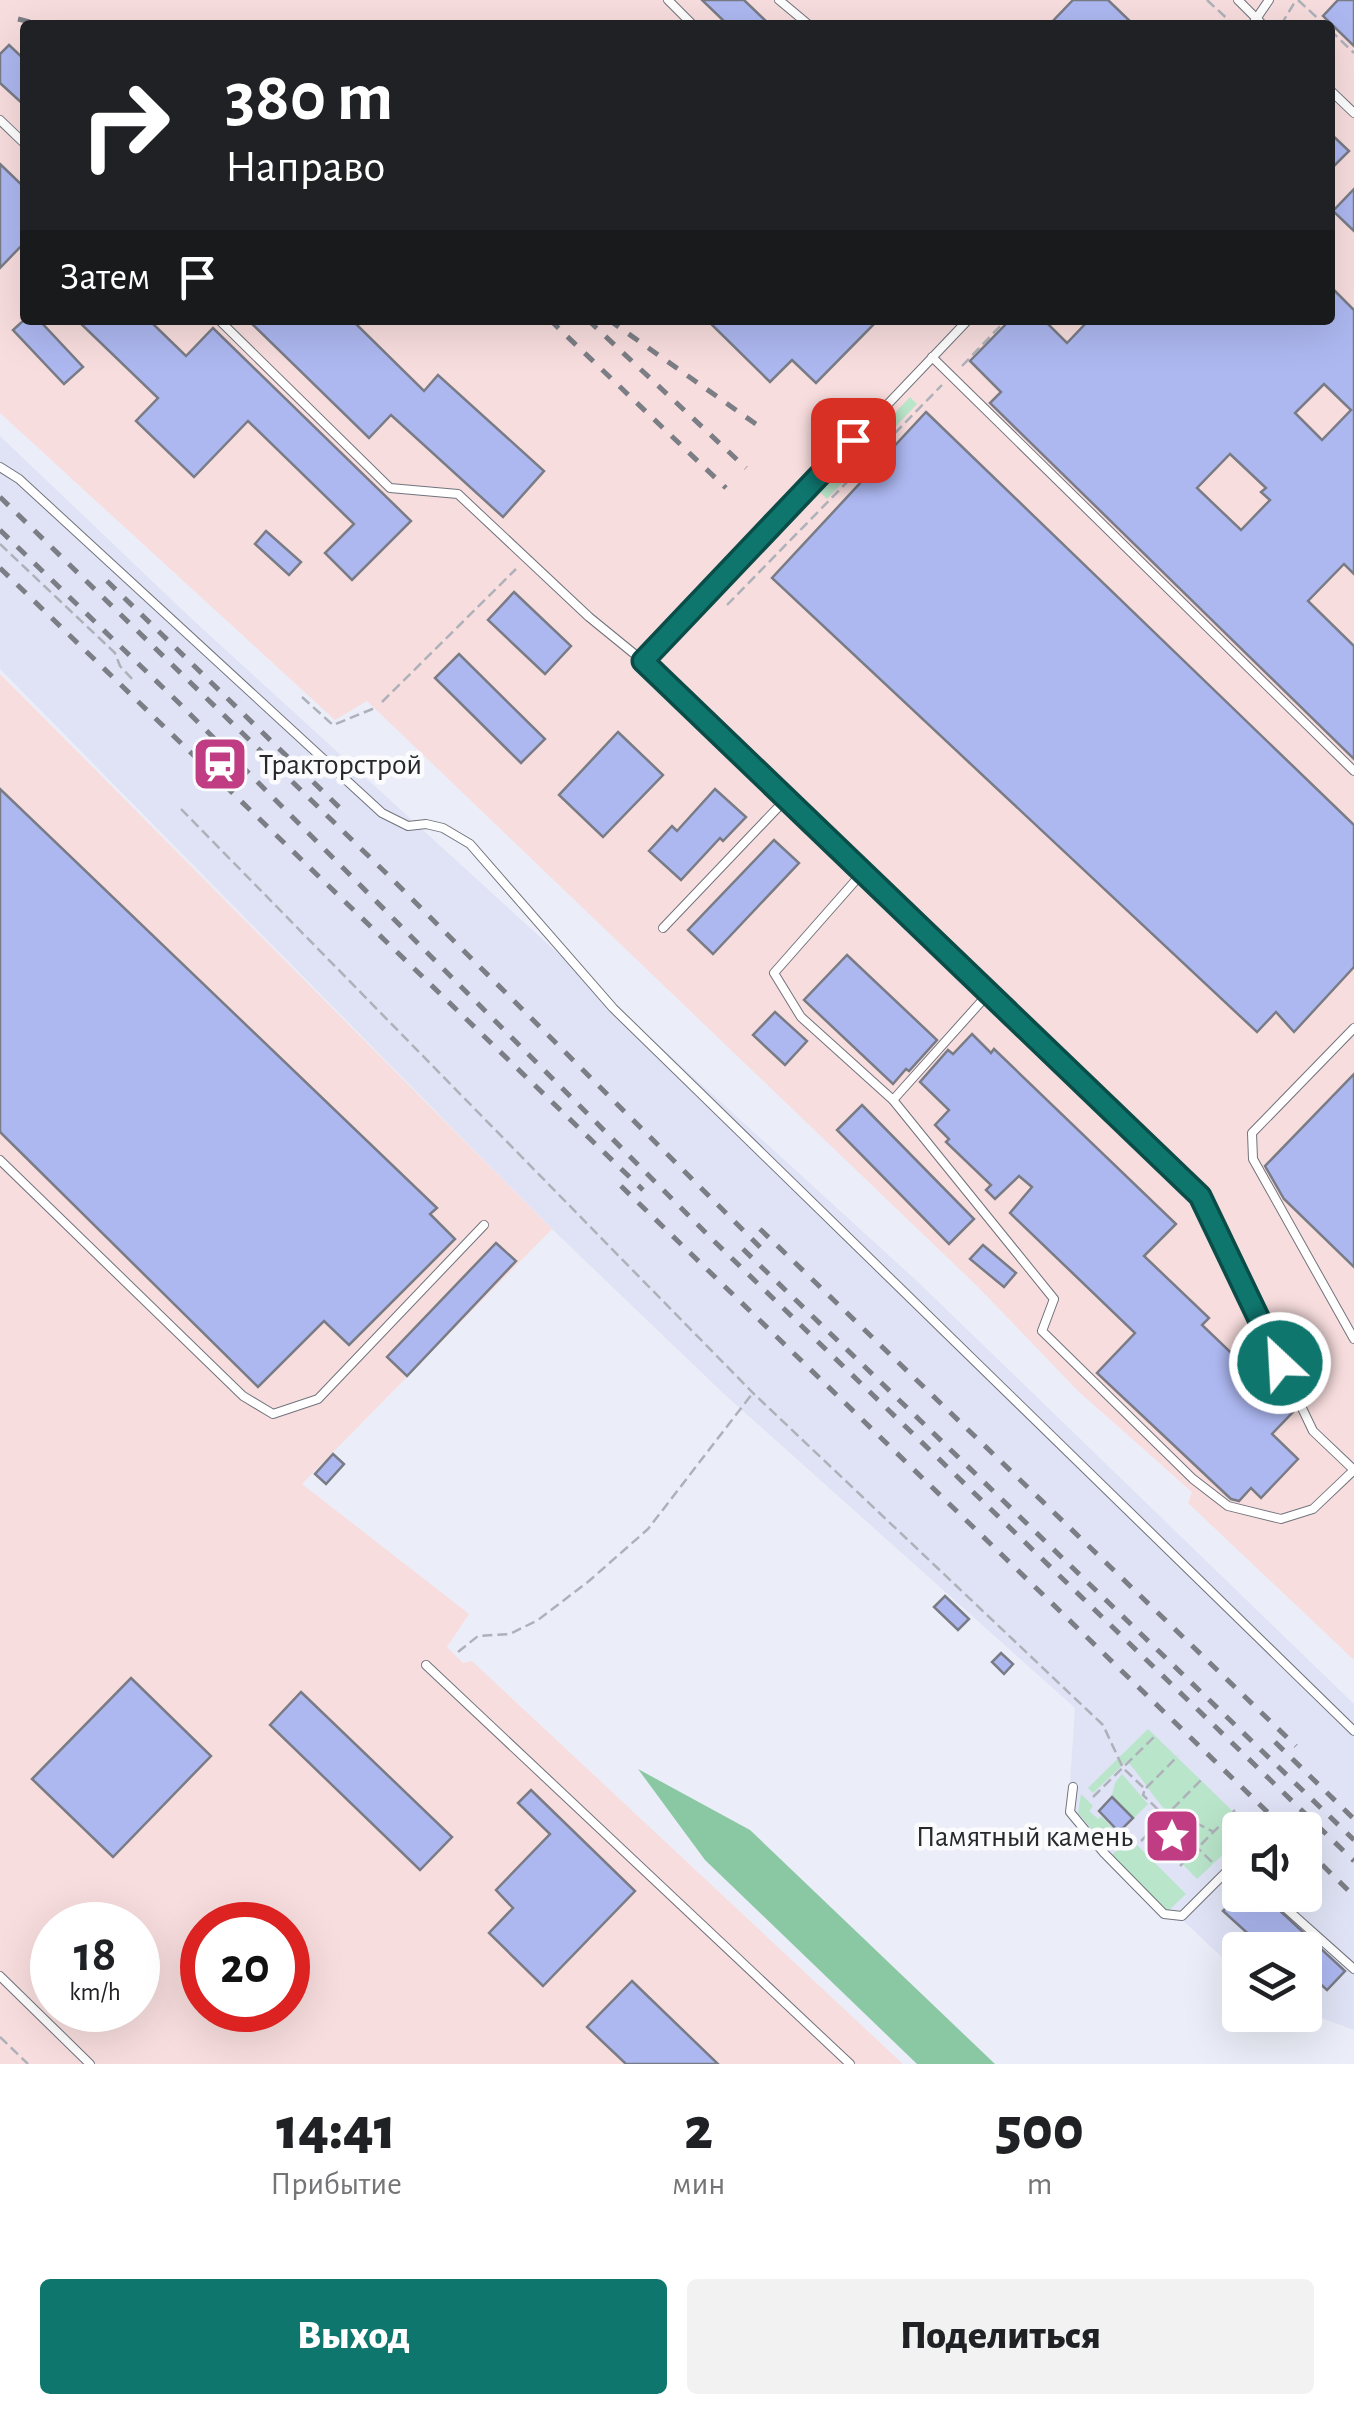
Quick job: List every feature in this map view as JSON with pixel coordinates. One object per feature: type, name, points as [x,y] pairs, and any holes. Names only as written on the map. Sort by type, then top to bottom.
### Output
[{"type":"lane","points":[[668,0],[689,20]]},
{"type":"lane","points":[[779,0],[803,20]]},
{"type":"lane","points":[[1238,0],[1255,20]]},
{"type":"lane","points":[[1335,95],[1354,113]]},
{"type":"lane","points":[[0,120],[20,139]]},
{"type":"lane","points":[[224,325],[390,488],[458,494],[589,618],[643,661],[863,872],[988,994],[1200,1196],[1313,1431],[1354,1470],[1313,1509],[1281,1519],[1228,1506],[1193,1479],[1042,1332],[1054,1298],[893,1100],[800,1017],[774,973],[863,872]]},
{"type":"lane","points":[[957,325],[960,328]]},
{"type":"lane","points":[[643,661],[963,325]]},
{"type":"lane","points":[[932,357],[1354,771]]},
{"type":"lane","points":[[0,468],[19,478],[202,651],[382,812],[408,826],[444,828],[470,844],[614,1008],[1354,1732]]},
{"type":"lane","points":[[663,928],[786,799]]},
{"type":"lane","points":[[893,1100],[988,994]]},
{"type":"lane","points":[[1354,1028],[1252,1134],[1253,1160],[1354,1339]]},
{"type":"lane","points":[[0,1160],[242,1396],[274,1414],[318,1399],[484,1226]]},
{"type":"lane","points":[[426,1665],[850,2064]]},
{"type":"lane","points":[[1074,1788],[1070,1812],[1164,1914],[1182,1916],[1222,1876]]},
{"type":"lane","points":[[1290,1912],[1354,1969]]},
{"type":"lane","points":[[0,1976],[90,2064]]},
{"type":"path","points":[[1207,0],[1229,20]]},
{"type":"path","points":[[1297,0],[1319,20]]},
{"type":"path","points":[[1335,35],[1354,53]]},
{"type":"path","points":[[726,605],[1001,325]]},
{"type":"path","points":[[0,544],[115,653],[134,682]]},
{"type":"path","points":[[382,702],[528,557]]},
{"type":"path","points":[[302,697],[334,725],[375,708]]},
{"type":"path","points":[[181,808],[753,1393],[1103,1725],[1122,1768],[1144,1789]]},
{"type":"path","points":[[458,1652],[478,1636],[510,1634],[538,1620],[589,1581],[648,1529],[753,1393]]},
{"type":"path","points":[[1093,1797],[1156,1735]]},
{"type":"path","points":[[1178,1756],[1144,1789],[1143,1795],[1214,1864]]},
{"type":"path","points":[[1141,1841],[1202,1779]]},
{"type":"path","points":[[1180,1866],[1235,1810]]},
{"type":"path","points":[[1181,1831],[1196,1823],[1214,1832]]},
{"type":"path","points":[[0,2037],[28,2064]]},
{"type":"shaded area","points":[[0,0],[1354,0],[1354,1660],[1188,1503],[1192,1492],[1079,1392],[977,1286],[367,701],[335,720],[0,413]]},
{"type":"shaded area","points":[[0,436],[194,621],[918,1282],[1354,1704],[1354,2030],[1322,2018],[1322,1932],[1222,1932],[1222,1957],[1068,1813],[1075,1708],[723,1393],[552,1229],[0,669]]},
{"type":"shaded area","points":[[0,674],[552,1229],[302,1484],[469,1614],[447,1647],[463,1663],[472,1661],[903,2064],[0,2064]]},
{"type":"green space","points":[[910,397],[917,404],[827,499],[820,492]]},
{"type":"green space","points":[[1148,1729],[1233,1812],[1222,1812],[1222,1855],[1197,1879],[1154,1834],[1171,1816],[1127,1761],[1093,1793],[1088,1788]]},
{"type":"green space","points":[[638,1769],[750,1830],[995,2064],[917,2064],[705,1860]]},
{"type":"green space","points":[[1122,1774],[1148,1804],[1134,1818],[1112,1795]]},
{"type":"green space","points":[[1081,1794],[1093,1806],[1089,1811],[1098,1819],[1101,1816],[1118,1834],[1106,1846],[1078,1813]]},
{"type":"green space","points":[[1129,1837],[1186,1894],[1168,1911],[1112,1855]]},
{"type":"building","points":[[702,0],[744,0],[765,20],[723,20]]},
{"type":"building","points":[[1073,0],[1108,0],[1129,20],[1054,20]]},
{"type":"building","points":[[1338,0],[1354,0],[1354,46],[1335,28],[1335,20],[1323,16]]},
{"type":"building","points":[[9,45],[20,55],[20,101],[0,83],[0,54]]},
{"type":"building","points":[[1335,138],[1349,151],[1335,165]]},
{"type":"building","points":[[0,164],[20,183],[20,247],[0,268]]},
{"type":"building","points":[[1354,189],[1354,231],[1335,213]]},
{"type":"building","points":[[1335,291],[1354,310],[1354,574],[1344,564],[1308,601],[1354,646],[1354,759],[990,403],[1001,392],[970,361],[1005,325],[1049,325],[1067,343],[1084,325],[1335,325]],"holes":[[[1324,384],[1351,410],[1322,440],[1295,413]],[[1230,454],[1266,488],[1261,492],[1270,500],[1241,530],[1197,488]]]},
{"type":"building","points":[[20,324],[44,325],[83,367],[64,384],[13,330]]},
{"type":"building","points":[[82,325],[154,325],[186,356],[213,328],[411,521],[352,580],[325,553],[354,524],[248,421],[194,477],[136,421],[158,398]]},
{"type":"building","points":[[253,325],[357,325],[424,391],[438,375],[544,471],[503,517],[391,415],[369,438]]},
{"type":"building","points":[[712,325],[873,325],[816,383],[792,360],[770,382]]},
{"type":"building","points":[[926,412],[1354,825],[1354,967],[1294,1032],[1276,1012],[1257,1032],[772,578]]},
{"type":"building","points":[[266,531],[301,562],[289,575],[255,544]]},
{"type":"building","points":[[514,592],[571,646],[545,674],[488,620]]},
{"type":"building","points":[[459,654],[545,739],[521,763],[435,678]]},
{"type":"building","points":[[618,732],[663,775],[603,837],[559,795]]},
{"type":"building","points":[[0,789],[437,1208],[430,1214],[455,1239],[349,1345],[324,1321],[258,1387],[0,1132]]},
{"type":"building","points":[[715,789],[746,817],[723,841],[720,838],[681,880],[649,851],[672,826],[677,831]]},
{"type":"building","points":[[774,840],[799,863],[713,954],[688,930]]},
{"type":"building","points":[[847,955],[937,1040],[893,1084],[804,1000]]},
{"type":"building","points":[[775,1012],[807,1041],[785,1065],[753,1035]]},
{"type":"building","points":[[972,1034],[991,1053],[994,1049],[1176,1224],[1144,1256],[1209,1318],[1202,1325],[1293,1412],[1272,1434],[1298,1459],[1261,1498],[1251,1488],[1239,1501],[1231,1499],[1097,1373],[1135,1333],[1010,1213],[1032,1187],[1019,1176],[995,1199],[986,1190],[991,1185],[946,1142],[949,1139],[935,1125],[949,1110],[920,1082],[948,1050],[953,1054]]},
{"type":"building","points":[[1354,1074],[1354,1267],[1284,1199],[1265,1166]]},
{"type":"building","points":[[862,1105],[974,1219],[949,1244],[837,1130]]},
{"type":"building","points":[[496,1243],[516,1261],[407,1376],[387,1357]]},
{"type":"building","points":[[983,1245],[1016,1273],[1004,1287],[970,1259]]},
{"type":"building","points":[[333,1454],[344,1464],[326,1484],[315,1474]]},
{"type":"building","points":[[945,1596],[969,1619],[958,1630],[934,1607]]},
{"type":"building","points":[[1001,1653],[1013,1664],[1004,1674],[992,1662]]},
{"type":"building","points":[[131,1678],[211,1756],[113,1857],[32,1779]]},
{"type":"building","points":[[301,1692],[452,1837],[420,1870],[270,1725]]},
{"type":"building","points":[[531,1790],[635,1891],[543,1986],[489,1933],[513,1908],[496,1890],[550,1834],[518,1803]]},
{"type":"building","points":[[1112,1797],[1133,1818],[1119,1832],[1099,1811]]},
{"type":"building","points":[[1224,1912],[1281,1912],[1303,1932],[1246,1932]]},
{"type":"building","points":[[1322,1950],[1345,1971],[1327,1990],[1322,1985]]},
{"type":"building","points":[[632,1981],[718,2064],[626,2064],[587,2027]]},
{"type":"railway","points":[[18,19],[22,20]]},
{"type":"railway","points":[[555,325],[726,488]]},
{"type":"railway","points":[[593,325],[746,468]]},
{"type":"railway","points":[[616,325],[760,427]]},
{"type":"railway","points":[[0,497],[387,874],[767,1254]]},
{"type":"railway","points":[[0,530],[181,705],[715,1242],[1354,1861]]},
{"type":"railway","points":[[0,568],[643,1190]]},
{"type":"railway","points":[[107,581],[343,811]]},
{"type":"railway","points":[[621,1186],[1267,1812]]},
{"type":"railway","points":[[760,1229],[1296,1746]]},
{"type":"railway","points":[[743,1249],[1354,1840]]},
{"type":"railway","points":[[1275,1742],[1354,1819]]},
{"type":"railway","points":[[1322,1865],[1354,1896]]},
{"type":"place","name":"Тракторстрой","points":[[220,764]]},
{"type":"place","name":"Памятный камень","points":[[1172,1836]]},
{"type":"route","points":[[853,440],[643,661],[1200,1196],[1280,1363]]}]
